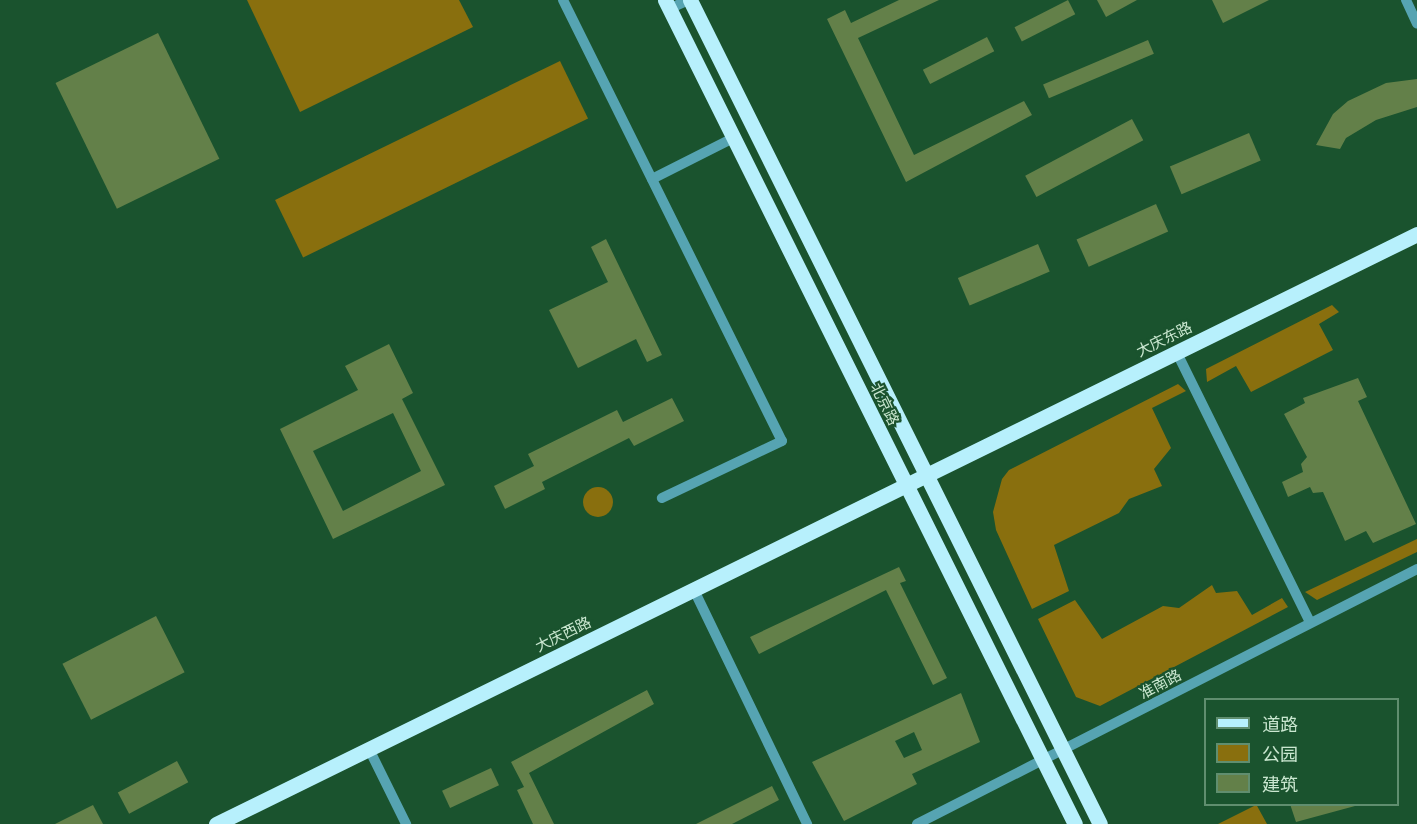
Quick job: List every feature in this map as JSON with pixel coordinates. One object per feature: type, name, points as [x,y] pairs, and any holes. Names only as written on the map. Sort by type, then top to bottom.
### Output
[{"type":"main road","name":"北京路","points":[[689,0],[1100,824]]},
{"type":"main road","name":"北京路","points":[[667,4],[1075,824]]},
{"type":"main road","name":"大庆东路","points":[[926,477],[1417,234]]},
{"type":"main road","name":"大庆西路","points":[[216,824],[926,477]]},
{"type":"street","points":[[563,0],[782,441],[662,498]]},
{"type":"street","points":[[667,4],[689,0]]},
{"type":"street","points":[[1406,0],[1417,24]]},
{"type":"street","points":[[652,179],[733,138]]},
{"type":"street","points":[[1177,353],[1310,622]]},
{"type":"street","name":"准南路","points":[[917,824],[1064,752],[1310,622],[1417,569]]},
{"type":"street","points":[[694,590],[807,824]]},
{"type":"street","points":[[369,749],[406,824]]},
{"type":"green space","points":[[247,0],[459,0],[473,27],[300,112]]},
{"type":"green space","points":[[560,61],[588,119],[303,257],[275,200]]},
{"type":"green space","points":[[1332,305],[1339,312],[1319,324],[1333,350],[1251,392],[1236,366],[1207,382],[1206,369]]},
{"type":"green space","points":[[1178,384],[1186,391],[1152,408],[1171,448],[1154,469],[1162,486],[1129,499],[1119,513],[1054,545],[1069,591],[1032,609],[996,530],[993,512],[1002,479],[1009,470]]},
{"type":"green space","points":[[598,487],[609,491],[613,502],[609,513],[598,517],[587,513],[583,502],[587,491]]},
{"type":"green space","points":[[1417,539],[1417,552],[1317,600],[1305,592]]},
{"type":"green space","points":[[1212,585],[1216,593],[1237,591],[1252,615],[1282,598],[1288,607],[1100,706],[1076,697],[1038,619],[1075,600],[1102,639],[1163,606],[1179,608]]},
{"type":"green space","points":[[1257,806],[1267,824],[1218,824]]},
{"type":"building","points":[[899,0],[939,0],[858,38],[914,155],[1024,101],[1032,115],[906,182],[827,19],[845,10],[851,23]]},
{"type":"building","points":[[1068,0],[1075,14],[1022,41],[1015,27]]},
{"type":"building","points":[[1097,0],[1137,0],[1106,17]]},
{"type":"building","points":[[1212,0],[1269,0],[1223,23]]},
{"type":"building","points":[[158,33],[219,159],[117,209],[56,83]]},
{"type":"building","points":[[987,37],[994,51],[930,84],[923,70]]},
{"type":"building","points":[[1148,40],[1154,54],[1049,98],[1043,85]]},
{"type":"building","points":[[1417,79],[1417,107],[1376,120],[1346,138],[1340,149],[1316,145],[1333,114],[1348,101],[1386,83]]},
{"type":"building","points":[[1132,119],[1143,140],[1036,197],[1025,176]]},
{"type":"building","points":[[1249,133],[1261,161],[1182,194],[1170,167]]},
{"type":"building","points":[[1156,204],[1168,231],[1089,267],[1077,239]]},
{"type":"building","points":[[606,239],[662,355],[647,362],[636,339],[578,368],[549,310],[608,282],[591,247]]},
{"type":"building","points":[[1038,244],[1050,272],[970,306],[958,278]]},
{"type":"building","points":[[389,344],[413,393],[402,399],[445,485],[333,539],[280,429],[358,390],[345,366]],"holes":[[[393,413],[421,471],[343,511],[313,451]]]},
{"type":"building","points":[[1358,378],[1367,397],[1358,401],[1416,524],[1373,543],[1366,531],[1345,541],[1323,492],[1313,493],[1310,487],[1288,497],[1282,482],[1303,472],[1301,464],[1307,457],[1284,414],[1305,403],[1303,398]]},
{"type":"building","points":[[672,398],[684,421],[634,446],[629,438],[542,482],[545,489],[505,509],[494,486],[534,466],[528,454],[617,410],[623,422]]},
{"type":"building","points":[[899,567],[906,581],[900,583],[947,678],[933,685],[886,590],[759,654],[750,637]]},
{"type":"building","points":[[156,616],[185,672],[91,720],[62,664]]},
{"type":"building","points":[[647,690],[654,704],[529,773],[554,824],[533,824],[517,790],[524,787],[511,762]]},
{"type":"building","points":[[961,693],[980,742],[912,774],[917,784],[844,821],[812,762]],"holes":[[[914,732],[922,750],[904,758],[895,741]]]},
{"type":"building","points":[[177,761],[188,782],[129,814],[118,792]]},
{"type":"building","points":[[491,768],[499,785],[450,808],[442,791]]},
{"type":"building","points":[[772,786],[779,800],[732,824],[696,824]]},
{"type":"building","points":[[93,805],[103,824],[55,824]]},
{"type":"building","points":[[1291,806],[1355,806],[1296,822]]}]
